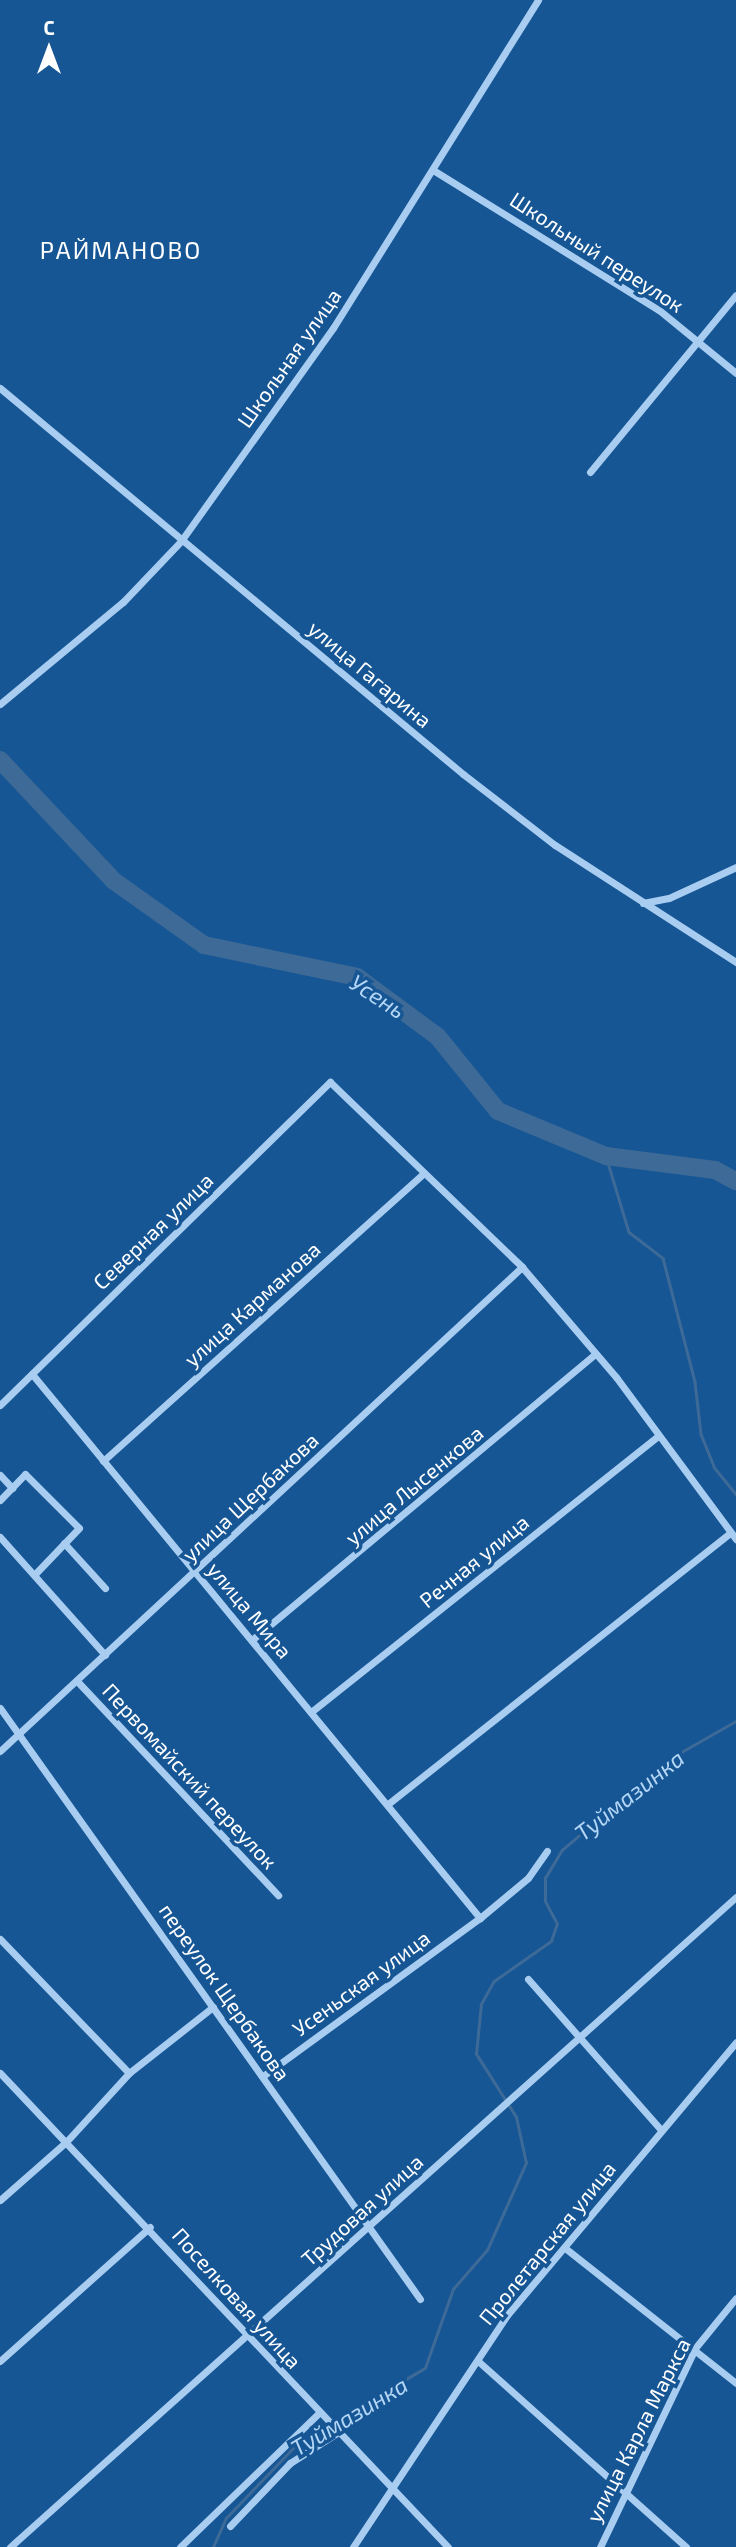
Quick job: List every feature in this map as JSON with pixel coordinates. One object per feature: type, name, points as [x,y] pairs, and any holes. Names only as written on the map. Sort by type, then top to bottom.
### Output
[{"type":"street","name":"Школьная улица","points":[[0,704],[122,603],[181,541],[333,328],[538,0]]},
{"type":"street","name":"Школьный переулок","points":[[433,170],[699,341],[736,373]]},
{"type":"street","points":[[590,472],[736,295]]},
{"type":"street","name":"улица Гагарина","points":[[0,388],[463,774],[642,903],[736,962]]},
{"type":"street","points":[[642,903],[669,898],[736,867]]},
{"type":"street","name":"Северная улица","points":[[0,1405],[330,1082],[424,1172]]},
{"type":"street","points":[[424,1172],[522,1267],[595,1353],[736,1539]]},
{"type":"street","name":"улица Карманова","points":[[103,1461],[424,1172]]},
{"type":"street","name":"улица Щербакова","points":[[0,1751],[522,1267]]},
{"type":"street","name":"улица Лысенкова","points":[[253,1639],[595,1353]]},
{"type":"street","name":"улица Мира","points":[[32,1374],[194,1572],[253,1639],[480,1918]]},
{"type":"street","name":"Речная улица","points":[[312,1712],[658,1436]]},
{"type":"street","points":[[0,1500],[25,1474],[79,1528],[35,1574]]},
{"type":"street","points":[[0,1475],[12,1488]]},
{"type":"street","points":[[388,1804],[730,1533]]},
{"type":"street","name":"Первомайский переулок","points":[[0,1537],[105,1655]]},
{"type":"street","points":[[64,1544],[105,1588]]},
{"type":"street","name":"Первомайский переулок","points":[[78,1681],[278,1895]]},
{"type":"street","name":"переулок Щербакова","points":[[0,1707],[22,1732],[213,2007],[372,2225],[420,2299]]},
{"type":"street","name":"Усеньская улица","points":[[263,2076],[480,1918],[528,1878],[547,1851]]},
{"type":"street","name":"Трудовая улица","points":[[10,2547],[736,1897]]},
{"type":"street","points":[[0,1939],[129,2073]]},
{"type":"street","points":[[528,1979],[661,2130]]},
{"type":"street","points":[[0,2200],[66,2142],[129,2073],[213,2007]]},
{"type":"street","name":"Пролетарская улица","points":[[353,2547],[478,2361],[565,2248],[736,2042]]},
{"type":"street","name":"Поселковая улица","points":[[0,2073],[150,2227],[391,2492],[448,2547]]},
{"type":"street","points":[[0,2361],[150,2227]]},
{"type":"street","points":[[565,2248],[696,2347],[736,2382]]},
{"type":"street","name":"улица Карла Маркса","points":[[600,2547],[622,2494],[696,2347],[736,2298]]},
{"type":"street","points":[[478,2361],[622,2494],[686,2547]]},
{"type":"street","points":[[180,2547],[319,2413]]},
{"type":"street","points":[[230,2526],[290,2463],[334,2430]]},
{"type":"waterway","name":"Усень","points":[[0,760],[114,881],[204,945],[357,977],[438,1037],[498,1111],[606,1156],[715,1170],[736,1181]]},
{"type":"waterway","name":"Туймазинка","points":[[606,1156],[629,1232],[663,1258],[695,1382],[701,1434],[714,1467],[736,1494]]},
{"type":"waterway","name":"Туймазинка","points":[[213,2547],[226,2518],[298,2443],[425,2368],[453,2289],[487,2250],[526,2163],[516,2117],[476,2054],[481,2004],[494,1981],[551,1941],[557,1924],[545,1901],[545,1878],[562,1850],[669,1759],[736,1721]]},
{"type":"district","name":"РАЙМАНОВО","points":[[121,250]]}]
